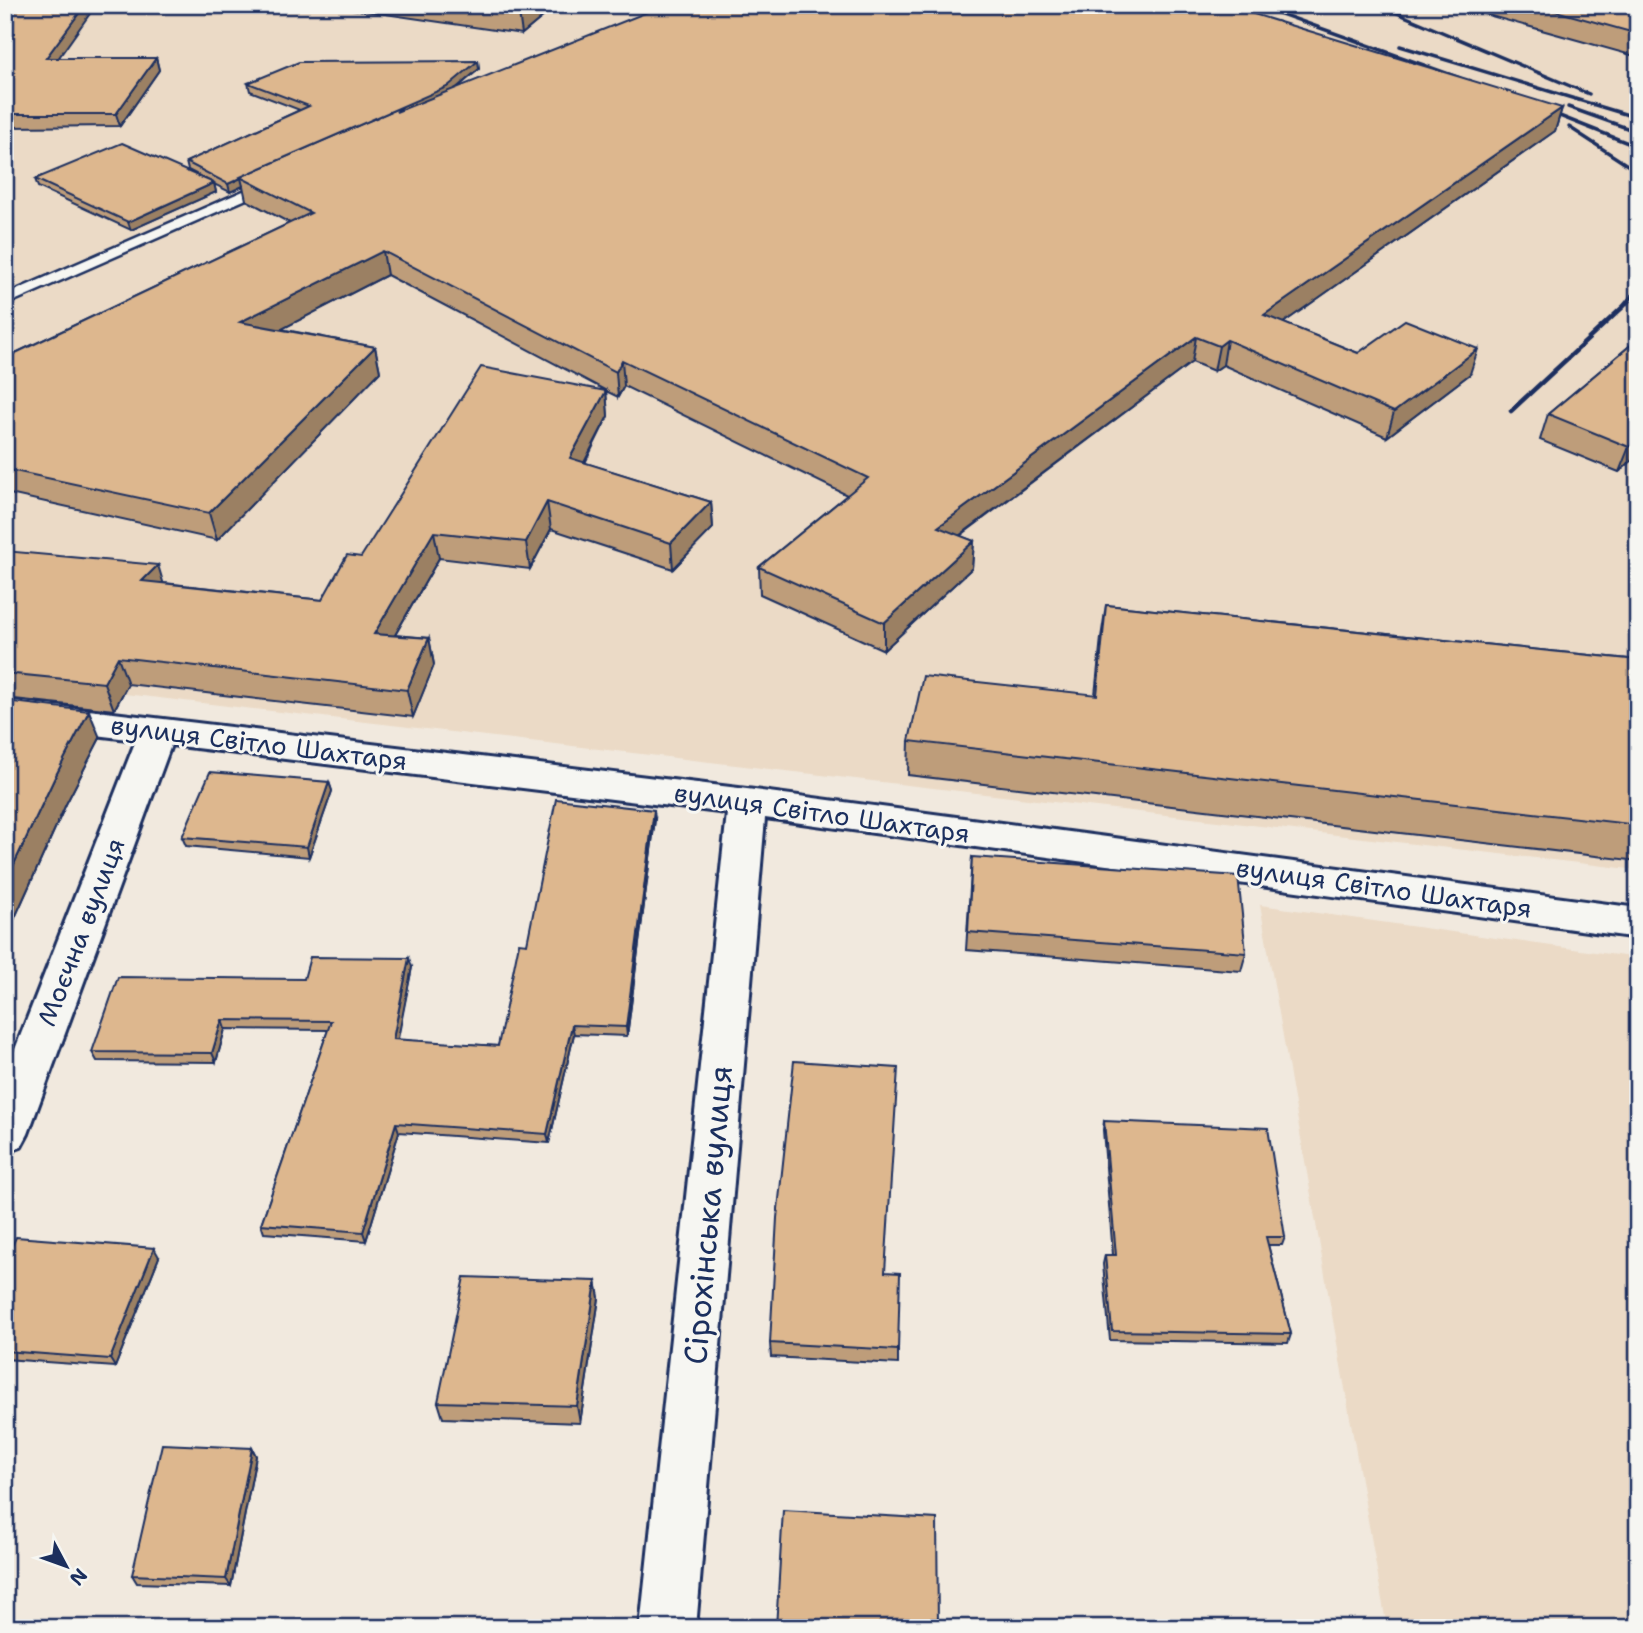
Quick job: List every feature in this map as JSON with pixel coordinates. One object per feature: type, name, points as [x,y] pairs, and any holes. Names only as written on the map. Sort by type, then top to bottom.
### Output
[{"type":"street","name":"вулиця Світло Шахтаря","points":[[5,712],[747,802],[1638,923]]},
{"type":"street","name":"Моєчна вулиця","points":[[5,1134],[158,731]]},
{"type":"street","name":"Сірохінська вулиця","points":[[668,1628],[747,802]]},
{"type":"lane","points":[[5,302],[283,177]]},
{"type":"shaded area","points":[[5,5],[1638,5],[1638,870],[5,680]]},
{"type":"shaded area","points":[[1260,905],[1638,958],[1638,1628],[1387,1628]]},
{"type":"building","points":[[5,5],[85,5],[46,58],[156,58],[116,114],[5,114]]},
{"type":"building","points":[[465,5],[529,5],[519,13]]},
{"type":"building","points":[[665,5],[1224,5],[1562,108],[1264,315],[1358,353],[1405,320],[1478,349],[1394,412],[1227,340],[1219,346],[1196,337],[938,527],[974,541],[884,623],[759,567],[868,478],[622,360],[616,372],[383,251],[240,322],[375,347],[209,513],[5,469],[5,358],[311,213],[240,177],[403,106],[396,112]]},
{"type":"building","points":[[1534,5],[1638,5],[1638,34]]},
{"type":"building","points":[[478,61],[447,87],[228,184],[186,162],[309,106],[248,83],[299,62]]},
{"type":"building","points":[[122,143],[214,183],[128,222],[35,179]]},
{"type":"building","points":[[1638,339],[1638,439],[1629,447],[1548,414]]},
{"type":"building","points":[[481,367],[606,391],[570,458],[711,502],[671,543],[547,502],[526,542],[434,532],[374,634],[429,638],[407,690],[118,657],[104,683],[5,673],[5,551],[158,565],[142,581],[322,600],[347,555],[361,557]]},
{"type":"building","points":[[1106,605],[1638,660],[1638,825],[909,741],[923,676],[1097,695]]},
{"type":"building","points":[[5,701],[89,711],[5,883]]},
{"type":"building","points":[[210,772],[329,782],[307,847],[182,837]]},
{"type":"building","points":[[556,799],[654,810],[626,1027],[572,1025],[547,1134],[396,1123],[363,1232],[261,1224],[331,1021],[222,1020],[212,1053],[92,1052],[118,977],[304,979],[310,957],[409,958],[393,1039],[498,1046],[519,943],[527,944]]},
{"type":"building","points":[[972,857],[1238,876],[1246,953],[968,932]]},
{"type":"building","points":[[794,1061],[898,1068],[885,1272],[900,1273],[898,1350],[770,1343],[777,1218]]},
{"type":"building","points":[[1104,1121],[1268,1128],[1285,1237],[1266,1237],[1291,1334],[1112,1331],[1105,1255],[1116,1255]]},
{"type":"building","points":[[16,1237],[154,1248],[110,1359],[5,1351],[5,1261]]},
{"type":"building","points":[[464,1277],[596,1281],[577,1406],[438,1402]]},
{"type":"building","points":[[162,1444],[252,1448],[226,1579],[132,1575]]},
{"type":"building","points":[[783,1510],[937,1519],[938,1628],[776,1628]]},
{"type":"building","points":[[1199,1625],[1281,1628],[1200,1628]]},
{"type":"railway","points":[[1256,5],[1460,78]]},
{"type":"railway","points":[[1378,5],[1589,94]]},
{"type":"railway","points":[[1400,46],[1638,118]]},
{"type":"railway","points":[[1568,107],[1638,132]]},
{"type":"railway","points":[[1542,109],[1638,147]]},
{"type":"railway","points":[[1569,127],[1638,172]]},
{"type":"railway","points":[[1511,411],[1624,306],[1638,289]]}]
